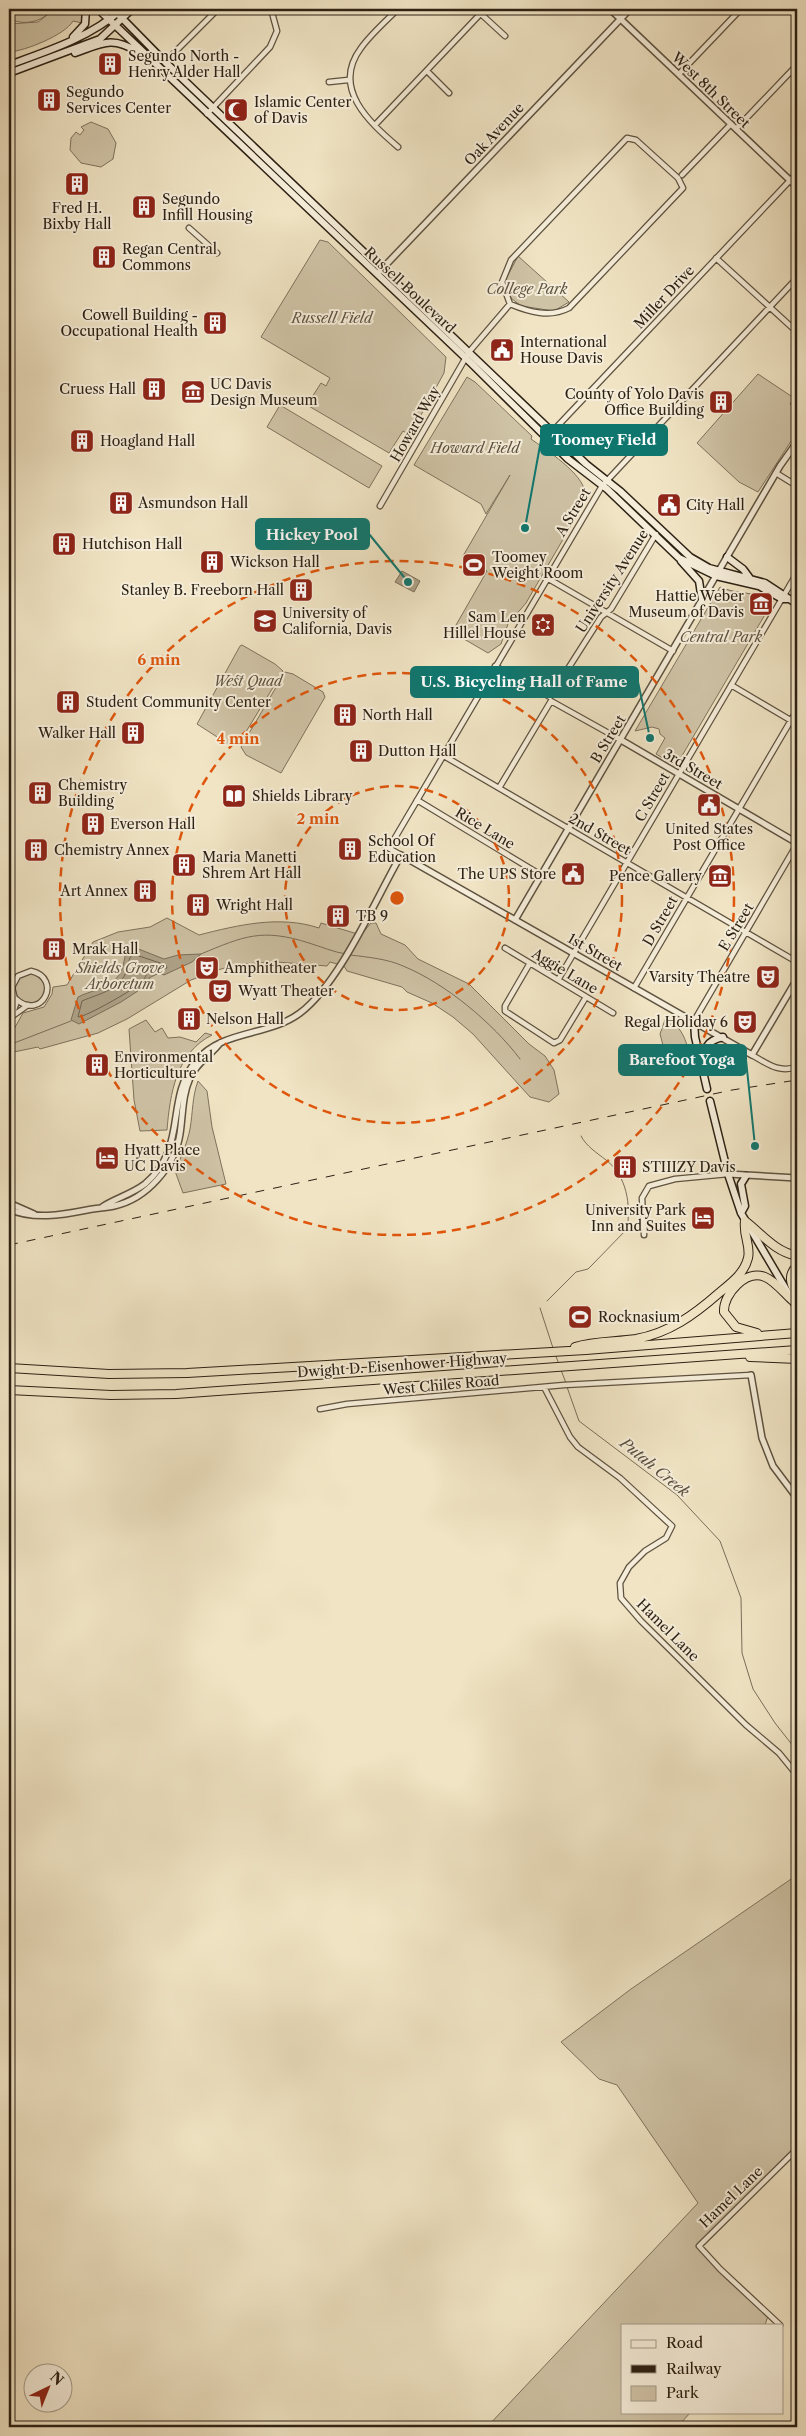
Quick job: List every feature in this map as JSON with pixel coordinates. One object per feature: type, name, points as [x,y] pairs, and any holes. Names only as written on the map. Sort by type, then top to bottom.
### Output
[{"type":"highway","points":[[743,1217],[771,1245],[786,1253],[797,1256]]},
{"type":"highway","points":[[568,1350],[585,1344],[637,1338],[666,1330],[692,1316],[736,1279],[745,1267],[749,1254],[743,1234],[743,1217]]},
{"type":"highway","points":[[795,1297],[790,1279],[792,1272],[797,1266]]},
{"type":"highway","points":[[764,1335],[741,1330],[729,1321],[724,1312],[726,1297],[748,1278],[759,1275],[771,1280],[795,1297]]},
{"type":"highway","name":"Dwight D. Eisenhower Highway","points":[[9,1368],[109,1374],[187,1373],[586,1350],[797,1333]]},
{"type":"highway","name":"Dwight D. Eisenhower Highway","points":[[9,1390],[111,1395],[176,1394],[797,1350]]},
{"type":"highway","points":[[736,1354],[760,1358],[797,1359]]},
{"type":"main road","points":[[67,42],[85,24],[86,9]]},
{"type":"main road","name":"Russell Boulevard","points":[[98,9],[376,275],[468,355],[552,432],[679,558],[717,574]]},
{"type":"main road","points":[[9,73],[100,39],[132,9]]},
{"type":"main road","points":[[9,65],[67,42],[109,20],[117,10]]},
{"type":"main road","name":"Russell Boulevard","points":[[117,10],[122,19],[165,62],[382,269],[468,355],[546,438],[580,469],[604,483],[660,529],[690,557],[717,574]]},
{"type":"main road","points":[[60,54],[67,56],[111,41],[125,44],[148,58]]},
{"type":"main road","points":[[324,226],[329,225],[338,233],[342,232]]},
{"type":"main road","points":[[679,558],[699,581],[702,600]]},
{"type":"main road","points":[[727,558],[743,569],[749,577]]},
{"type":"main road","points":[[717,574],[749,577],[764,583],[797,604]]},
{"type":"main road","points":[[717,574],[759,586],[785,597]]},
{"type":"main road","points":[[694,1022],[695,1037],[708,1089]]},
{"type":"main road","points":[[705,1078],[706,1046],[713,1040],[723,1037]]},
{"type":"main road","points":[[710,1101],[728,1174],[743,1217],[795,1297],[797,1308]]},
{"type":"main road","points":[[743,1217],[745,1206],[741,1184],[746,1176]]},
{"type":"street","points":[[165,62],[218,9]]},
{"type":"street","points":[[207,114],[270,47],[276,31],[271,9]]},
{"type":"street","points":[[398,9],[360,48],[348,80],[354,99],[375,125],[398,147]]},
{"type":"street","points":[[375,125],[485,9]]},
{"type":"street","name":"West 8th Street","points":[[610,9],[797,187]]},
{"type":"street","name":"Oak Avenue","points":[[376,275],[630,9]]},
{"type":"street","points":[[679,74],[741,9]]},
{"type":"street","points":[[481,14],[505,36]]},
{"type":"street","points":[[736,129],[797,65]]},
{"type":"street","points":[[428,71],[449,93]]},
{"type":"street","points":[[329,82],[348,80]]},
{"type":"street","points":[[682,175],[731,124]]},
{"type":"street","points":[[627,138],[636,140],[678,178],[683,188],[569,308],[560,313],[545,314],[527,312],[510,304],[502,282],[511,260],[627,138]]},
{"type":"street","name":"Miller Drive","points":[[546,438],[797,173]]},
{"type":"street","points":[[189,228],[217,253]]},
{"type":"street","points":[[716,258],[797,332]]},
{"type":"street","name":"A Street","points":[[389,848],[604,483],[797,278]]},
{"type":"street","points":[[468,355],[510,304]]},
{"type":"street","name":"Howard Way","points":[[380,506],[468,355]]},
{"type":"street","name":"B Street","points":[[515,920],[776,473],[797,442]]},
{"type":"street","points":[[776,473],[797,486]]},
{"type":"street","name":"University Avenue","points":[[499,788],[551,699],[660,529]]},
{"type":"street","name":"C Street","points":[[558,980],[731,685],[785,597],[797,573]]},
{"type":"street","points":[[547,578],[673,651]]},
{"type":"street","name":"3rd Street","points":[[495,666],[797,844]]},
{"type":"street","points":[[731,685],[797,724]]},
{"type":"street","name":"D Street","points":[[634,988],[797,710]]},
{"type":"street","name":"2nd Street","points":[[444,756],[797,962]]},
{"type":"street","name":"Rice Lane","points":[[417,800],[541,874]]},
{"type":"street","name":"E Street","points":[[694,1022],[797,844]]},
{"type":"street","name":"1st Street","points":[[383,845],[777,1069],[785,1070],[797,1067]]},
{"type":"street","points":[[9,1209],[27,1216],[69,1214],[102,1206],[138,1188],[159,1168],[168,1153],[174,1136],[179,1093],[185,1078],[200,1057],[220,1043],[280,1025],[299,1014],[318,996],[351,946],[401,855]]},
{"type":"street","name":"Aggie Lane","points":[[505,948],[613,1013]]},
{"type":"street","points":[[530,963],[505,1006],[504,1011],[554,1043],[560,1040],[586,997]]},
{"type":"street","points":[[9,1024],[14,1015],[16,999],[13,992],[15,980],[22,973],[36,972],[46,983],[47,993],[38,1004],[28,1005],[14,1015]]},
{"type":"street","points":[[752,1055],[797,979]]},
{"type":"street","points":[[16,999],[28,1005]]},
{"type":"street","points":[[644,1235],[642,1198],[649,1186],[675,1179],[728,1174],[797,1178]]},
{"type":"street","points":[[9,1203],[34,1215]]},
{"type":"street","points":[[751,1375],[762,1438],[773,1466],[797,1498]]},
{"type":"street","name":"West Chiles Road","points":[[320,1409],[347,1404],[564,1385],[751,1375]]},
{"type":"street","name":"Hamel Lane","points":[[544,1387],[570,1437],[578,1447],[620,1478],[672,1526],[666,1538],[645,1551],[629,1567],[620,1583],[621,1598],[641,1621],[746,1725],[779,1753],[797,1775]]},
{"type":"street","name":"Hamel Lane","points":[[779,2324],[720,2270],[698,2246],[797,2149]]},
{"type":"green space","points":[[9,9],[53,9],[38,20],[21,22],[9,19]]},
{"type":"green space","points":[[55,9],[83,9],[82,23],[73,21],[62,32],[53,37],[25,49],[9,52],[9,24],[38,22]]},
{"type":"green space","points":[[91,122],[108,129],[116,143],[113,159],[101,167],[81,163],[70,150],[71,138],[76,132],[80,135],[84,130],[81,127]]},
{"type":"green space","name":"Russell Field","points":[[320,240],[328,242],[446,357],[444,373],[410,435],[403,431],[389,453],[307,405],[321,383],[326,386],[330,378],[261,337]]},
{"type":"green space","name":"College Park","points":[[518,256],[569,302],[554,311],[521,306],[511,298],[505,281]]},
{"type":"green space","points":[[758,374],[794,398],[790,404],[797,410],[797,432],[758,492],[739,482],[697,443]]},
{"type":"green space","name":"Howard Field","points":[[467,377],[475,382],[532,436],[531,439],[571,470],[583,486],[585,493],[583,505],[526,603],[508,624],[501,644],[488,653],[452,632],[487,571],[484,569],[479,577],[465,569],[470,561],[463,556],[510,475],[486,514],[481,504],[414,465]]},
{"type":"green space","points":[[280,405],[382,466],[369,488],[267,427]]},
{"type":"green space","name":"Central Park","points":[[720,587],[760,596],[773,601],[676,766],[656,754],[665,738],[660,734],[659,729],[652,727],[635,731]]},
{"type":"green space","name":"West Quad","points":[[242,645],[275,664],[283,671],[238,745],[228,744],[197,724]]},
{"type":"green space","points":[[285,672],[293,674],[323,692],[325,697],[281,773],[246,755],[241,747]]},
{"type":"green space","name":"Shields Grove Arboretum","points":[[167,918],[199,935],[244,925],[289,922],[319,928],[321,923],[361,935],[371,923],[376,923],[381,934],[405,945],[418,959],[469,984],[529,1044],[545,1056],[554,1070],[559,1094],[549,1102],[530,1097],[473,1034],[453,1017],[432,1003],[407,992],[402,987],[347,971],[344,966],[330,962],[327,966],[277,962],[240,964],[221,969],[191,980],[127,1019],[98,1033],[40,1049],[38,1047],[9,1053],[9,1038],[23,1013],[44,1007],[52,994],[53,987],[67,985],[93,942],[118,932],[150,927]]},
{"type":"green space","points":[[30,973],[41,977],[45,988],[41,999],[30,1003],[19,999],[15,988],[19,977]]},
{"type":"green space","points":[[666,1017],[681,1031],[691,1060],[678,1062],[678,1057],[664,1049],[660,1034]]},
{"type":"green space","points":[[146,1020],[155,1032],[162,1028],[168,1038],[180,1037],[196,1042],[205,1033],[212,1035],[190,1052],[183,1063],[173,1089],[167,1130],[140,1131],[134,1100],[129,1029]]},
{"type":"green space","points":[[198,1081],[207,1091],[212,1127],[226,1184],[183,1193],[175,1171],[189,1135]]},
{"type":"green space","points":[[797,1875],[797,2151],[703,2246],[703,2253],[768,2316],[765,2324],[621,2324],[621,2414],[689,2414],[677,2427],[487,2427],[698,2203],[617,2085],[599,2079],[561,2042],[631,1989]]},
{"type":"water","points":[[402,571],[420,581],[414,592],[395,582]]},
{"type":"water","points":[[136,948],[164,959],[178,955],[201,954],[192,962],[164,975],[159,973],[149,978],[150,983],[121,1002],[79,1024],[71,1020],[78,997],[103,987],[114,980],[122,969],[126,953]]},
{"type":"waterway","points":[[201,954],[242,939],[266,935],[293,938],[346,954]]},
{"type":"waterway","points":[[350,955],[391,962],[419,973],[467,1005],[509,1045],[520,1059]]},
{"type":"waterway","points":[[9,1045],[71,1021]]},
{"type":"waterway","name":"Putah Creek","points":[[547,1301],[576,1272],[588,1269],[627,1229],[628,1201],[619,1174],[581,1136]]},
{"type":"waterway","name":"Putah Creek","points":[[540,1308],[553,1348]]},
{"type":"waterway","name":"Putah Creek","points":[[555,1354],[559,1364]]},
{"type":"waterway","name":"Putah Creek","points":[[561,1370],[566,1383]]},
{"type":"waterway","name":"Putah Creek","points":[[567,1387],[579,1421],[677,1495],[720,1541],[741,1598],[742,1653],[753,1689],[775,1723],[797,1751]]},
{"type":"railway","points":[[9,1245],[732,1090],[797,1080]]},
{"type":"place","name":"Segundo North - Henry Alder Hall","points":[[110,64]]},
{"type":"place","name":"Segundo Services Center","points":[[49,100]]},
{"type":"place","name":"Islamic Center of Davis","points":[[236,110]]},
{"type":"place","name":"Fred H. Bixby Hall","points":[[77,184]]},
{"type":"place","name":"Segundo Infill Housing","points":[[144,207]]},
{"type":"place","name":"Regan Central Commons","points":[[104,257]]},
{"type":"place","name":"Cowell Building - Occupational Health","points":[[215,323]]},
{"type":"place","name":"International House Davis","points":[[502,350]]},
{"type":"place","name":"Cruess Hall","points":[[154,389]]},
{"type":"place","name":"UC Davis Design Museum","points":[[193,392]]},
{"type":"place","name":"County of Yolo Davis Office Building","points":[[721,402]]},
{"type":"place","name":"Hoagland Hall","points":[[82,441]]},
{"type":"place","name":"Asmundson Hall","points":[[121,503]]},
{"type":"place","name":"City Hall","points":[[669,505]]},
{"type":"place","name":"Toomey Field","points":[[525,528]]},
{"type":"place","name":"Hutchison Hall","points":[[64,544]]},
{"type":"place","name":"Wickson Hall","points":[[212,562]]},
{"type":"place","name":"Toomey Weight Room","points":[[474,565]]},
{"type":"place","name":"Hickey Pool","points":[[408,582]]},
{"type":"place","name":"Stanley B. Freeborn Hall","points":[[301,590]]},
{"type":"place","name":"Hattie Weber Museum of Davis","points":[[761,604]]},
{"type":"place","name":"University of California, Davis","points":[[265,621]]},
{"type":"place","name":"Sam Len Hillel House","points":[[543,625]]},
{"type":"place","name":"Student Community Center","points":[[68,702]]},
{"type":"place","name":"North Hall","points":[[345,715]]},
{"type":"place","name":"Walker Hall","points":[[133,733]]},
{"type":"place","name":"U.S. Bicycling Hall of Fame","points":[[650,738]]},
{"type":"place","name":"Dutton Hall","points":[[361,751]]},
{"type":"place","name":"Chemistry Building","points":[[40,793]]},
{"type":"place","name":"Shields Library","points":[[234,796]]},
{"type":"place","name":"United States Post Office","points":[[709,805]]},
{"type":"place","name":"Everson Hall","points":[[93,824]]},
{"type":"place","name":"School Of Education","points":[[350,849]]},
{"type":"place","name":"Chemistry Annex","points":[[36,850]]},
{"type":"place","name":"Maria Manetti Shrem Art Hall","points":[[184,865]]},
{"type":"place","name":"The UPS Store","points":[[573,874]]},
{"type":"place","name":"Pence Gallery","points":[[720,876]]},
{"type":"place","name":"Art Annex","points":[[145,891]]},
{"type":"place","name":"Wright Hall","points":[[198,905]]},
{"type":"place","name":"TB 9","points":[[338,916]]},
{"type":"place","name":"Mrak Hall","points":[[54,949]]},
{"type":"place","name":"Amphitheater","points":[[207,968]]},
{"type":"place","name":"Varsity Theatre","points":[[768,977]]},
{"type":"place","name":"Wyatt Theater","points":[[220,991]]},
{"type":"place","name":"Nelson Hall","points":[[189,1019]]},
{"type":"place","name":"Regal Holiday 6","points":[[745,1022]]},
{"type":"place","name":"Environmental Horticulture","points":[[97,1065]]},
{"type":"place","name":"Barefoot Yoga","points":[[755,1146]]},
{"type":"place","name":"Hyatt Place UC Davis","points":[[107,1158]]},
{"type":"place","name":"STIIIZY Davis","points":[[625,1167]]},
{"type":"place","name":"University Park Inn and Suites","points":[[703,1218]]},
{"type":"place","name":"Rocknasium","points":[[580,1317]]}]
